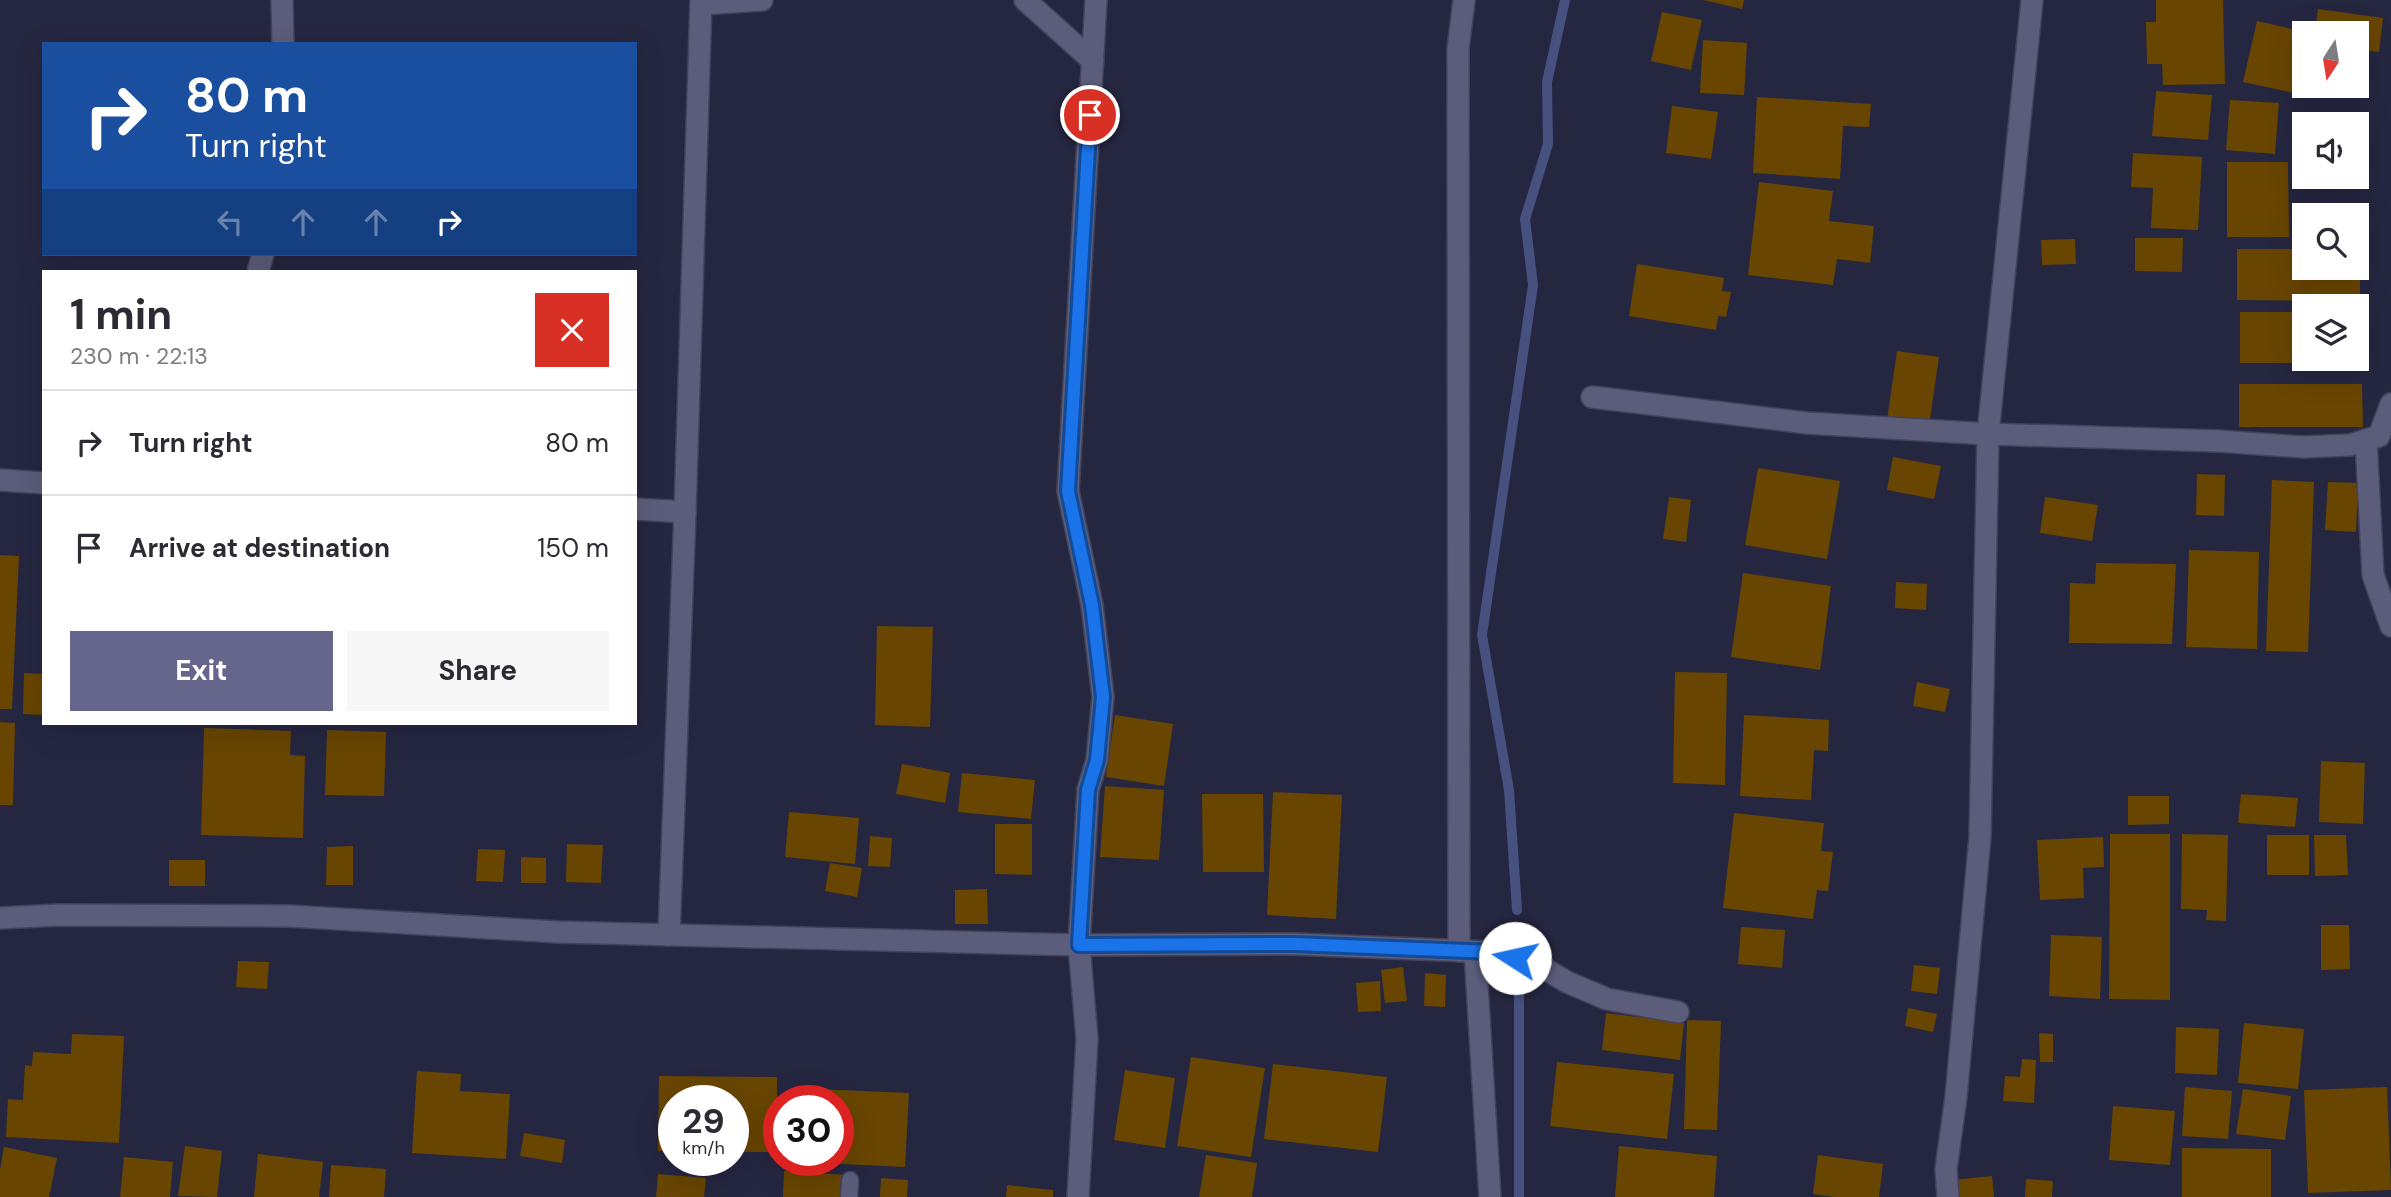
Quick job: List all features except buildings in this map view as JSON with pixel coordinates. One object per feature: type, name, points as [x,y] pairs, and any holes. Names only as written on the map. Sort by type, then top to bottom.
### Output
[{"type":"street","points":[[282,0],[283,42]]},
{"type":"street","points":[[670,935],[701,2],[762,0]]},
{"type":"street","points":[[1025,0],[1093,61]]},
{"type":"street","points":[[1078,1197],[1087,1039],[1079,945],[1088,790],[1097,760],[1103,697],[1092,605],[1068,491],[1096,0]]},
{"type":"street","points":[[1464,0],[1458,49],[1467,951],[1490,1197]]},
{"type":"street","points":[[1948,1197],[1946,1169],[1956,1097],[1980,837],[1988,434],[2032,0]]},
{"type":"street","points":[[1592,397],[1807,423],[1988,434],[2218,441],[2303,447],[2350,445],[2379,436],[2391,404]]},
{"type":"street","points":[[2366,440],[2373,575],[2391,626]]},
{"type":"street","points":[[0,480],[42,483]]},
{"type":"street","points":[[637,509],[685,512]]},
{"type":"street","points":[[0,918],[59,915],[289,916],[558,932],[1079,945],[1294,944],[1493,952],[1537,964],[1567,982],[1607,999],[1678,1012]]},
{"type":"lane","points":[[849,1197],[850,1180]]},
{"type":"waterway","points":[[1517,910],[1509,790],[1482,635],[1533,285],[1525,219],[1548,144],[1547,82],[1565,0]]},
{"type":"waterway","points":[[1519,966],[1519,1197]]},
{"type":"route","points":[[1090,115],[1068,491],[1092,605],[1103,697],[1097,760],[1088,790],[1079,945],[1294,944],[1493,952],[1515,958]]}]
